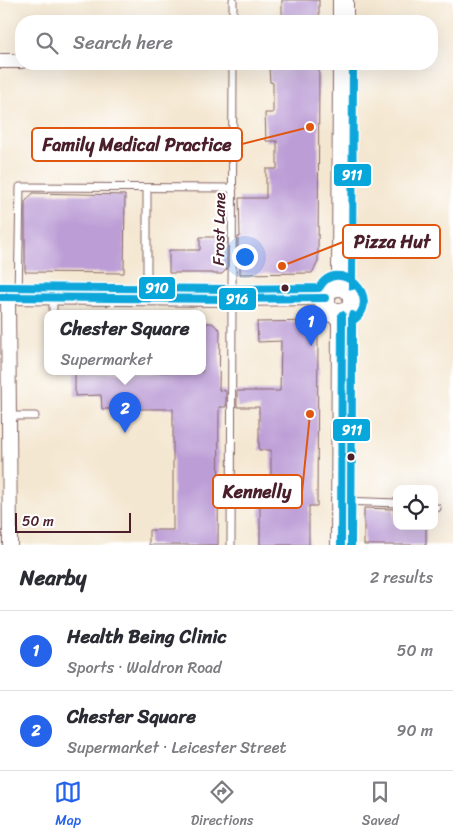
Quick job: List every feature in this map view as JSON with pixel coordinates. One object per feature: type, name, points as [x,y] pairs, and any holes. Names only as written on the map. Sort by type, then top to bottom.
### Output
[{"type":"main road","points":[[343,0],[343,15]]},
{"type":"main road","points":[[342,286],[343,70]]},
{"type":"main road","points":[[337,286],[350,290],[354,298],[352,307],[342,315],[329,311],[325,298],[329,290],[337,286]]},
{"type":"main road","points":[[341,545],[342,315]]},
{"type":"street","points":[[0,61],[15,61]]},
{"type":"street","points":[[10,545],[9,297],[147,299],[325,298]]},
{"type":"lane","points":[[233,0],[233,15]]},
{"type":"lane","name":"Frost Lane","points":[[231,545],[233,70]]},
{"type":"lane","points":[[9,297],[20,188],[233,188]]},
{"type":"lane","points":[[146,188],[147,299]]},
{"type":"lane","points":[[52,298],[53,310]]},
{"type":"lane","points":[[9,416],[35,416]]},
{"type":"lane","points":[[341,501],[393,503]]},
{"type":"building","points":[[282,0],[319,0],[319,15],[282,15]]},
{"type":"building","points":[[269,70],[319,70],[318,262],[312,273],[240,274],[240,254],[238,257],[238,237],[240,237],[239,198],[266,198],[266,169],[277,169],[277,141],[266,141],[265,113],[273,113],[273,83],[270,82]]},
{"type":"building","points":[[33,193],[125,195],[124,273],[25,272],[25,202]]},
{"type":"building","points":[[200,237],[227,237],[227,269],[222,274],[169,273],[169,250],[200,250]]},
{"type":"building","points":[[315,321],[318,325],[317,506],[309,506],[309,545],[260,545],[260,505],[241,505],[241,488],[271,488],[271,450],[259,450],[259,407],[237,407],[237,391],[280,391],[281,341],[258,342],[257,322]]},
{"type":"building","points":[[206,323],[212,323],[220,330],[219,390],[226,391],[226,407],[219,407],[218,545],[149,545],[149,530],[173,530],[173,409],[102,409],[101,395],[75,396],[75,375],[206,375]]},
{"type":"building","points":[[364,508],[393,509],[393,530],[426,530],[426,545],[364,545]]},
{"type":"transit line","name":"911","points":[[352,286],[353,70]]},
{"type":"transit line","name":"910","points":[[0,287],[319,288],[327,279],[337,276],[347,278],[362,292],[364,302],[361,312],[352,321],[351,545]]},
{"type":"transit line","name":"916","points":[[0,297],[325,298]]},
{"type":"transit line","name":"916","points":[[341,545],[342,315]]},
{"type":"transit line","name":"911","points":[[351,545],[352,315]]},
{"type":"place","name":"Family Medical Practice","points":[[310,127]]},
{"type":"place","name":"Pizza Hut","points":[[282,266]]},
{"type":"place","name":"Health Being Clinic","points":[[311,346]]},
{"type":"place","name":"Kennelly","points":[[310,414]]},
{"type":"place","name":"Chester Square","points":[[125,433]]}]
